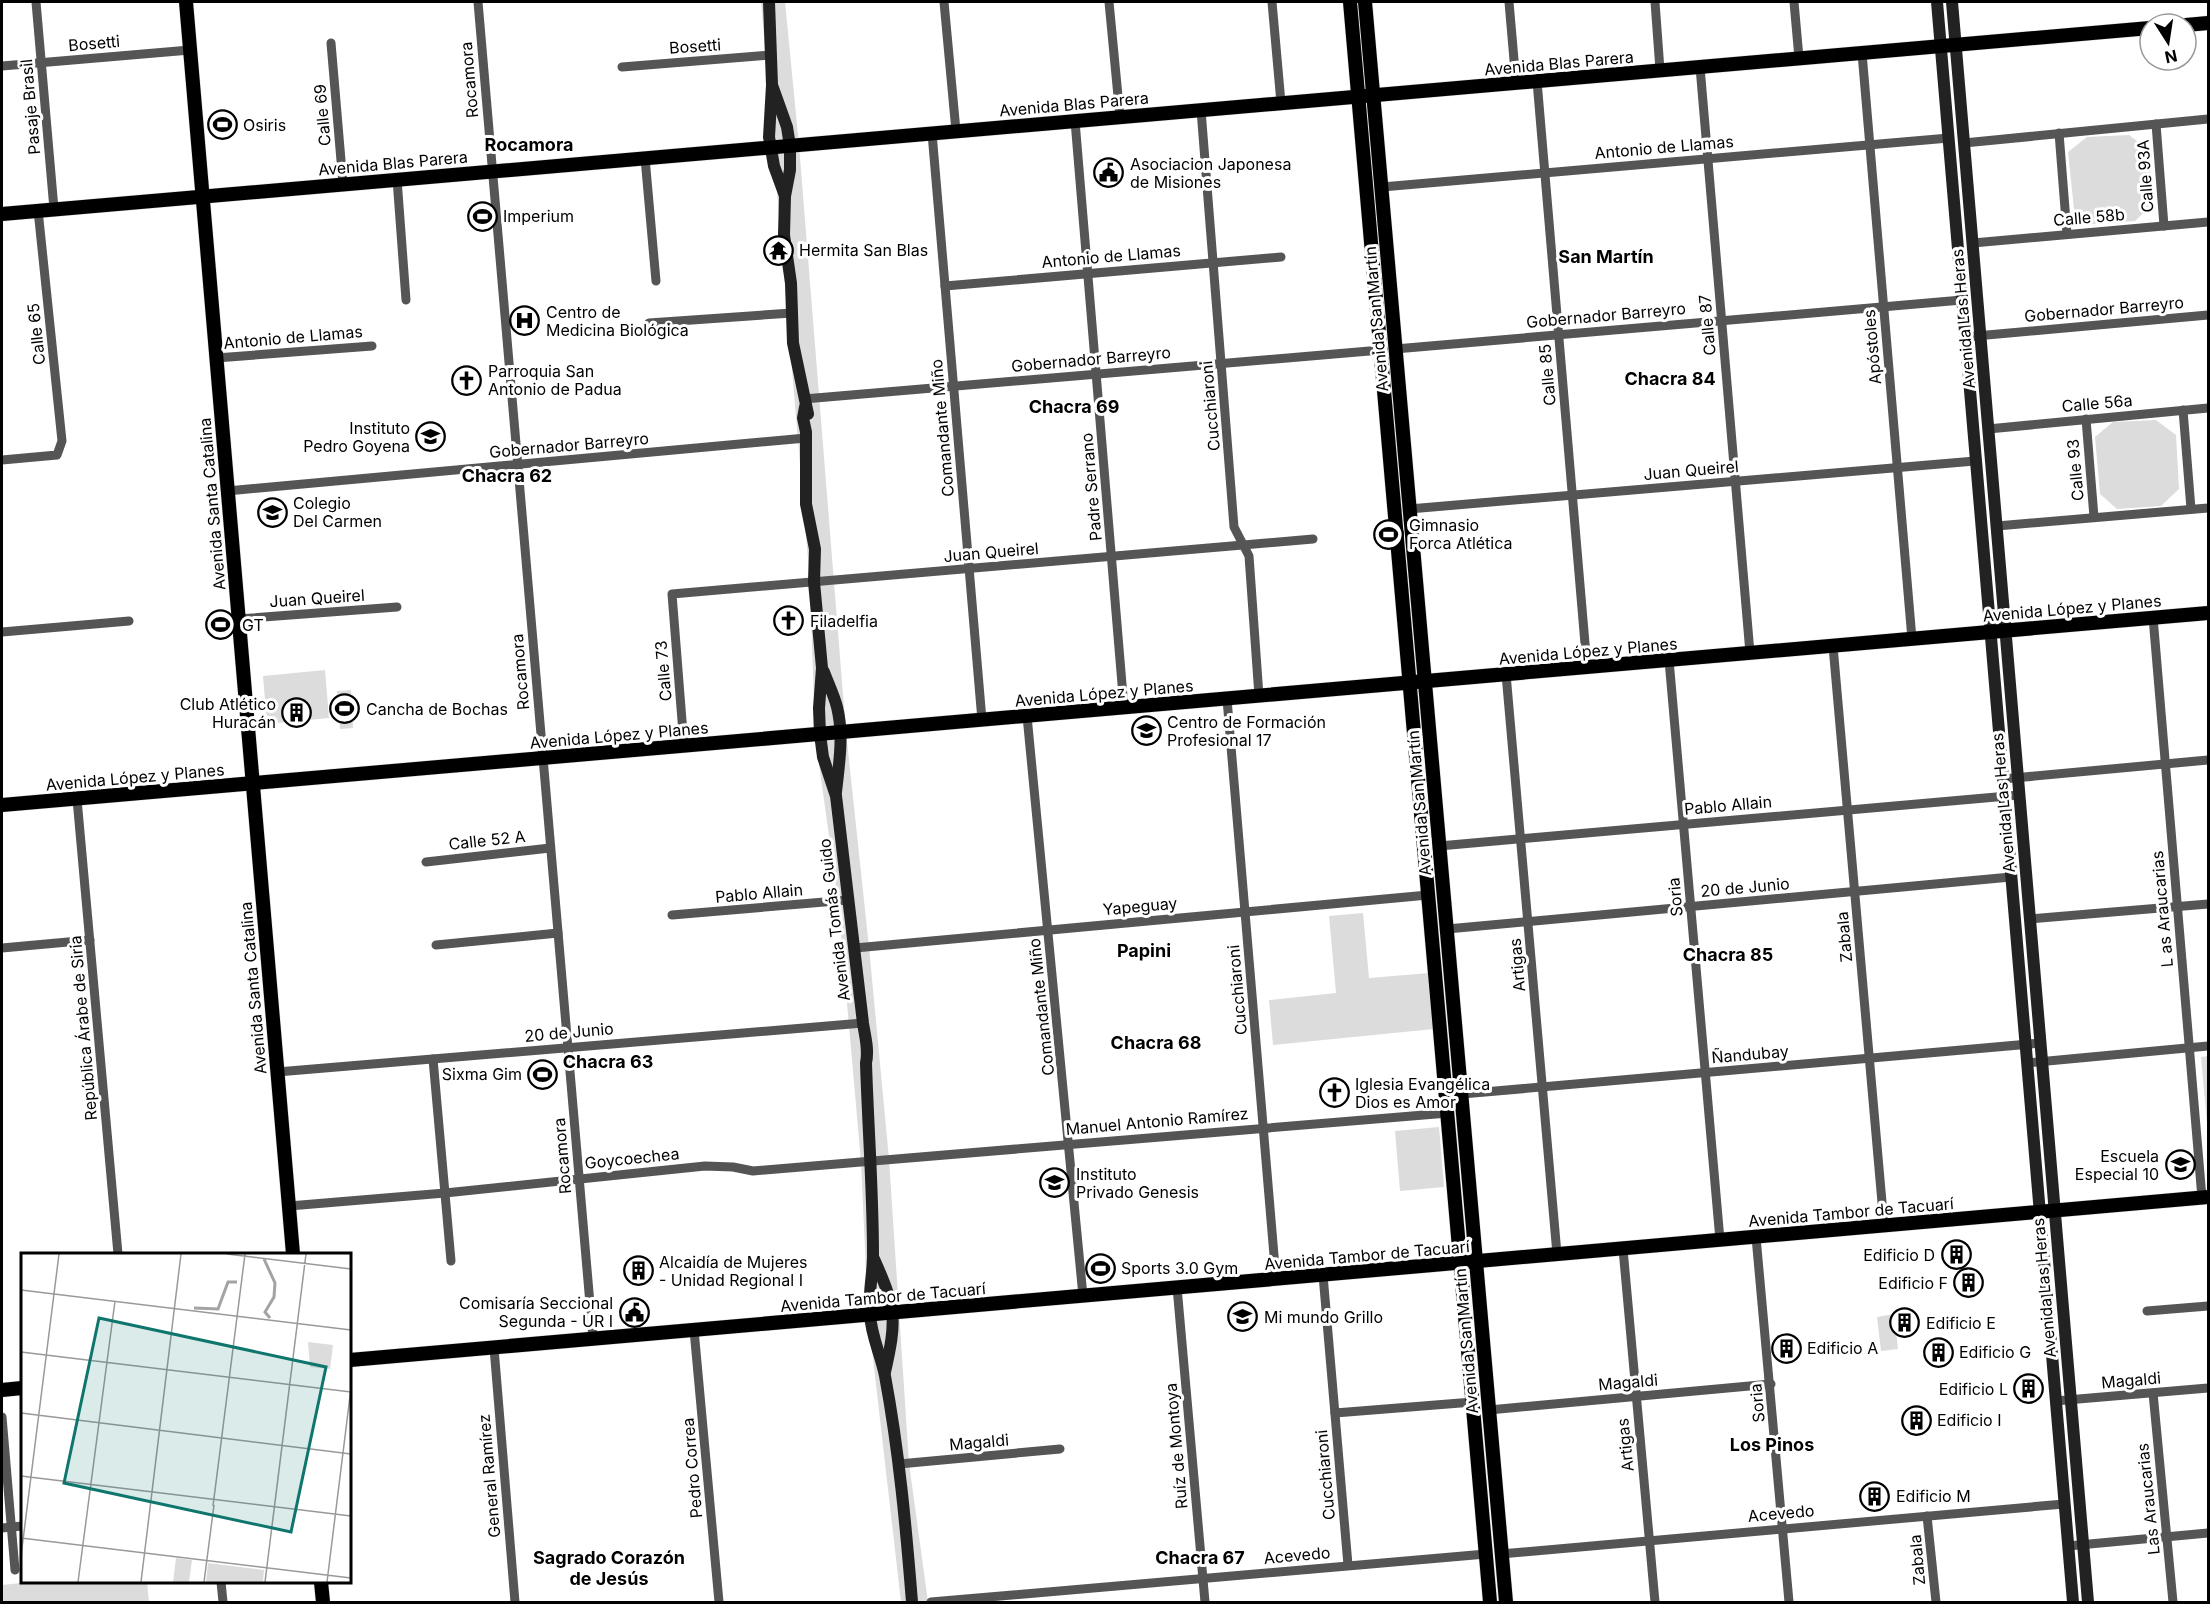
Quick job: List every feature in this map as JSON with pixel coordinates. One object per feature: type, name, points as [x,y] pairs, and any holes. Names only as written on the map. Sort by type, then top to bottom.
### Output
[{"type":"main road","name":"Avenida Santa Catalina","points":[[186,2],[293,1253]]},
{"type":"main road","name":"Avenida Tomás Guido","points":[[769,2],[772,85],[768,128],[774,166],[785,196]]},
{"type":"main road","name":"Avenida San Martín","points":[[1350,2],[1490,1602]]},
{"type":"main road","name":"Avenida San Martín","points":[[1365,2],[1506,1602]]},
{"type":"main road","name":"Avenida Las Heras","points":[[1937,2],[2073,1602]]},
{"type":"main road","name":"Avenida Las Heras","points":[[1952,2],[2088,1602]]},
{"type":"main road","name":"Avenida Blas Parera","points":[[2,214],[2138,29]]},
{"type":"main road","name":"Avenida Tomás Guido","points":[[772,85],[787,127],[790,146],[784,235],[791,283],[793,343],[809,417],[806,435],[806,504],[815,549],[814,582],[822,668],[820,734],[823,757],[836,796],[862,1023],[869,1049],[866,1063],[873,1258],[869,1294],[870,1315],[872,1335],[885,1374],[900,1464],[912,1602]]},
{"type":"main road","name":"Avenida López y Planes","points":[[2,806],[2208,613]]},
{"type":"main road","name":"Avenida Tomás Guido","points":[[822,668],[837,707],[840,732],[841,750],[836,796]]},
{"type":"main road","name":"Avenida Tambor de Tacuarí","points":[[351,1360],[1476,1263],[2205,1197]]},
{"type":"main road","name":"Avenida Tomás Guido","points":[[873,1258],[889,1293],[893,1312],[894,1333],[885,1374]]},
{"type":"main road","points":[[2,1390],[21,1388]]},
{"type":"main road","points":[[321,1583],[323,1602]]},
{"type":"street","name":"Pasaje Brasil","points":[[36,2],[54,209]]},
{"type":"street","name":"Rocamora","points":[[478,2],[592,1339]]},
{"type":"street","points":[[944,2],[956,131]]},
{"type":"street","points":[[1109,2],[1120,117]]},
{"type":"street","points":[[1272,2],[1281,103]]},
{"type":"street","points":[[1509,2],[1516,83]]},
{"type":"street","points":[[1654,2],[1660,70]]},
{"type":"street","points":[[1794,2],[1799,58]]},
{"type":"street","name":"Calle 69","points":[[331,43],[343,184]]},
{"type":"street","name":"Bosetti","points":[[2,66],[190,50]]},
{"type":"street","name":"Apóstoles","points":[[1862,53],[1912,639]]},
{"type":"street","name":"Bosetti","points":[[622,67],[770,55]]},
{"type":"street","name":"Calle 87","points":[[1700,67],[1750,653]]},
{"type":"street","name":"Calle 85","points":[[1537,81],[1587,667]]},
{"type":"street","name":"Cucchiaroni","points":[[1202,110],[1234,526],[1249,556],[1259,696]]},
{"type":"street","points":[[1964,142],[2208,119]]},
{"type":"street","name":"Padre Serrano","points":[[1075,121],[1125,708]]},
{"type":"street","name":"Calle 93A","points":[[2156,124],[2164,226]]},
{"type":"street","name":"Comandante Miño","points":[[932,133],[982,720]]},
{"type":"street","points":[[2059,133],[2067,234]]},
{"type":"street","name":"Antonio de Llamas","points":[[1382,187],[1949,138]]},
{"type":"street","points":[[645,158],[656,281]]},
{"type":"street","points":[[397,180],[406,300]]},
{"type":"street","name":"Calle 65","points":[[2,460],[57,455],[62,441],[38,210]]},
{"type":"street","name":"Calle 58b","points":[[1973,243],[2208,222]]},
{"type":"street","name":"Antonio de Llamas","points":[[945,286],[1281,256]]},
{"type":"street","name":"Gobernador Barreyro","points":[[1395,349],[1962,300]]},
{"type":"street","points":[[649,323],[792,313]]},
{"type":"street","name":"Gobernador Barreyro","points":[[1965,337],[2208,315]]},
{"type":"street","name":"Antonio de Llamas","points":[[216,358],[372,346]]},
{"type":"street","name":"Gobernador Barreyro","points":[[805,403],[953,386],[1381,350]]},
{"type":"street","name":"Calle 56a","points":[[1988,429],[2208,408]]},
{"type":"street","points":[[2183,410],[2191,509]]},
{"type":"street","name":"Calle 93","points":[[2086,419],[2094,518]]},
{"type":"street","name":"Gobernador Barreyro","points":[[227,491],[517,465],[806,435]]},
{"type":"street","name":"Juan Queirel","points":[[1409,509],[1976,461]]},
{"type":"street","points":[[1997,526],[2208,508]]},
{"type":"street","name":"Juan Queirel","points":[[672,594],[1313,539]]},
{"type":"street","name":"Calle 73","points":[[672,594],[684,746]]},
{"type":"street","name":"Juan Queirel","points":[[238,619],[397,607]]},
{"type":"street","name":"L as Araucarias","points":[[2153,617],[2189,1048],[2205,1197]]},
{"type":"street","points":[[2,632],[129,621]]},
{"type":"street","name":"Zabala","points":[[1833,646],[1884,1225]]},
{"type":"street","name":"Soria","points":[[1669,660],[1720,1240]]},
{"type":"street","name":"Artigas","points":[[1506,674],[1557,1254]]},
{"type":"street","name":"Cucchiaroni","points":[[1227,699],[1276,1279]]},
{"type":"street","name":"Comandante Miño","points":[[1027,716],[1083,1296]]},
{"type":"street","points":[[2003,779],[2208,760]]},
{"type":"street","name":"Pablo Allain","points":[[1439,846],[2019,795]]},
{"type":"street","name":"República Árabe de Siria","points":[[77,799],[118,1253]]},
{"type":"street","name":"Calle 52 A","points":[[426,862],[550,848]]},
{"type":"street","name":"20 de Junio","points":[[1447,929],[2011,877]]},
{"type":"street","name":"Yapeguay","points":[[855,948],[1428,895]]},
{"type":"street","name":"Pablo Allain","points":[[672,915],[848,900]]},
{"type":"street","points":[[2030,919],[2208,904]]},
{"type":"street","points":[[436,945],[558,933]]},
{"type":"street","points":[[2,948],[90,940]]},
{"type":"street","name":"20 de Junio","points":[[277,1072],[862,1023]]},
{"type":"street","name":"Ñandubay","points":[[1462,1094],[2041,1043]]},
{"type":"street","points":[[2027,1063],[2208,1046]]},
{"type":"street","points":[[433,1059],[451,1261]]},
{"type":"street","name":"Manuel Antonio Ramírez","points":[[870,1161],[1448,1113]]},
{"type":"street","name":"Goycoechea","points":[[289,1206],[445,1193],[705,1166],[733,1167],[753,1171],[870,1161]]},
{"type":"street","name":"Soria","points":[[1756,1237],[1789,1602]]},
{"type":"street","name":"Artigas","points":[[1623,1249],[1655,1602]]},
{"type":"street","name":"Cucchiaroni","points":[[1323,1275],[1348,1565]]},
{"type":"street","name":"Ruíz de Montoya","points":[[1177,1287],[1205,1602]]},
{"type":"street","points":[[2147,1311],[2208,1306]]},
{"type":"street","name":"Pedro Correa","points":[[694,1330],[719,1602]]},
{"type":"street","name":"General Ramírez","points":[[494,1348],[515,1602]]},
{"type":"street","name":"Magaldi","points":[[1489,1410],[1771,1384]]},
{"type":"street","name":"Magaldi","points":[[2055,1401],[2208,1388]]},
{"type":"street","name":"Las Araucarias","points":[[2153,1392],[2173,1602]]},
{"type":"street","points":[[1335,1413],[1473,1402]]},
{"type":"street","points":[[2,1417],[6,1528],[15,1570]]},
{"type":"street","name":"Magaldi","points":[[900,1464],[1060,1449]]},
{"type":"street","name":"Acevedo","points":[[1501,1554],[2064,1504]]},
{"type":"street","name":"Zabala","points":[[1927,1516],[1936,1602]]},
{"type":"street","points":[[6,1528],[21,1526]]},
{"type":"street","points":[[2068,1546],[2208,1533]]},
{"type":"street","name":"Acevedo","points":[[931,1602],[1486,1554]]},
{"type":"street","points":[[221,1583],[223,1602]]},
{"type":"street","points":[[1066,1590],[1067,1602]]},
{"type":"shaded area","points":[[761,2],[785,2],[799,145],[846,732],[889,1159],[909,1463],[928,1602],[901,1602],[868,1315],[861,1162],[838,901],[815,735],[810,583]]},
{"type":"shaded area","points":[[2129,135],[2149,150],[2153,204],[2135,221],[2091,224],[2074,209],[2068,152],[2087,137]]},
{"type":"shaded area","points":[[2156,420],[2176,435],[2179,489],[2161,506],[2117,509],[2100,494],[2095,437],[2113,422]]},
{"type":"shaded area","points":[[325,670],[329,718],[267,724],[263,676]]},
{"type":"shaded area","name":"Cancha de Bochas","points":[[351,690],[353,728],[340,729],[337,691]]},
{"type":"shaded area","points":[[1363,913],[1369,978],[1429,973],[1434,1029],[1273,1045],[1269,1000],[1336,993],[1329,916]]},
{"type":"shaded area","points":[[2208,1056],[2208,1134],[2201,1057]]},
{"type":"shaded area","points":[[1439,1127],[1444,1187],[1400,1191],[1395,1131]]},
{"type":"shaded area","points":[[1894,1314],[1898,1349],[1881,1351],[1877,1317]]},
{"type":"shaded area","points":[[147,1583],[149,1602],[2,1602],[2,1585]]},
{"type":"place","name":"Osiris","points":[[222,125]]},
{"type":"place","name":"Asociacion Japonesa de Misiones","points":[[1109,173]]},
{"type":"place","name":"Imperium","points":[[482,216]]},
{"type":"place","name":"Hermita San Blas","points":[[778,250]]},
{"type":"place","name":"Centro de Medicina Biológica","points":[[525,321]]},
{"type":"place","name":"Parroquia San Antonio de Padua","points":[[467,380]]},
{"type":"place","name":"Instituto Pedro Goyena","points":[[431,437]]},
{"type":"place","name":"Colegio Del Carmen","points":[[272,512]]},
{"type":"place","name":"Gimnasio Forca Atlética","points":[[1388,534]]},
{"type":"place","name":"Filadelfia","points":[[789,621]]},
{"type":"place","name":"GT","points":[[221,625]]},
{"type":"place","name":"Cancha de Bochas","points":[[345,709]]},
{"type":"place","name":"Club Atlético Huracán","points":[[297,713]]},
{"type":"place","name":"Centro de Formación Profesional 17","points":[[1146,731]]},
{"type":"place","name":"Sixma Gim","points":[[543,1074]]},
{"type":"place","name":"Iglesia Evangélica Dios es Amor","points":[[1334,1093]]},
{"type":"place","name":"Escuela Especial 10","points":[[2180,1165]]},
{"type":"place","name":"Instituto Privado Genesis","points":[[1055,1183]]},
{"type":"place","name":"Edificio D","points":[[1956,1255]]},
{"type":"place","name":"Sports 3.0 Gym","points":[[1100,1268]]},
{"type":"place","name":"Alcaidía de Mujeres - Unidad Regional I","points":[[638,1271]]},
{"type":"place","name":"Edificio F","points":[[1969,1283]]},
{"type":"place","name":"Comisaría Seccional Segunda - UR I","points":[[634,1312]]},
{"type":"place","name":"Mi mundo Grillo","points":[[1243,1317]]},
{"type":"place","name":"Edificio E","points":[[1905,1323]]},
{"type":"place","name":"Edificio A","points":[[1786,1348]]},
{"type":"place","name":"Edificio G","points":[[1938,1352]]},
{"type":"place","name":"Edificio L","points":[[2029,1389]]},
{"type":"place","name":"Edificio I","points":[[1916,1420]]},
{"type":"place","name":"Edificio M","points":[[1875,1496]]},
{"type":"district","name":"Rocamora","points":[[529,144]]},
{"type":"district","name":"San Martín","points":[[1606,256]]},
{"type":"district","name":"Chacra 84","points":[[1670,378]]},
{"type":"district","name":"Chacra 69","points":[[1074,406]]},
{"type":"district","name":"Chacra 62","points":[[507,475]]},
{"type":"district","name":"Papini","points":[[1144,950]]},
{"type":"district","name":"Chacra 85","points":[[1728,954]]},
{"type":"district","name":"Chacra 68","points":[[1156,1042]]},
{"type":"district","name":"Chacra 63","points":[[608,1061]]},
{"type":"district","name":"Los Pinos","points":[[1772,1444]]},
{"type":"district","name":"Chacra 67","points":[[1200,1557]]},
{"type":"district","name":"Sagrado Corazón de Jesús","points":[[609,1567]]}]
